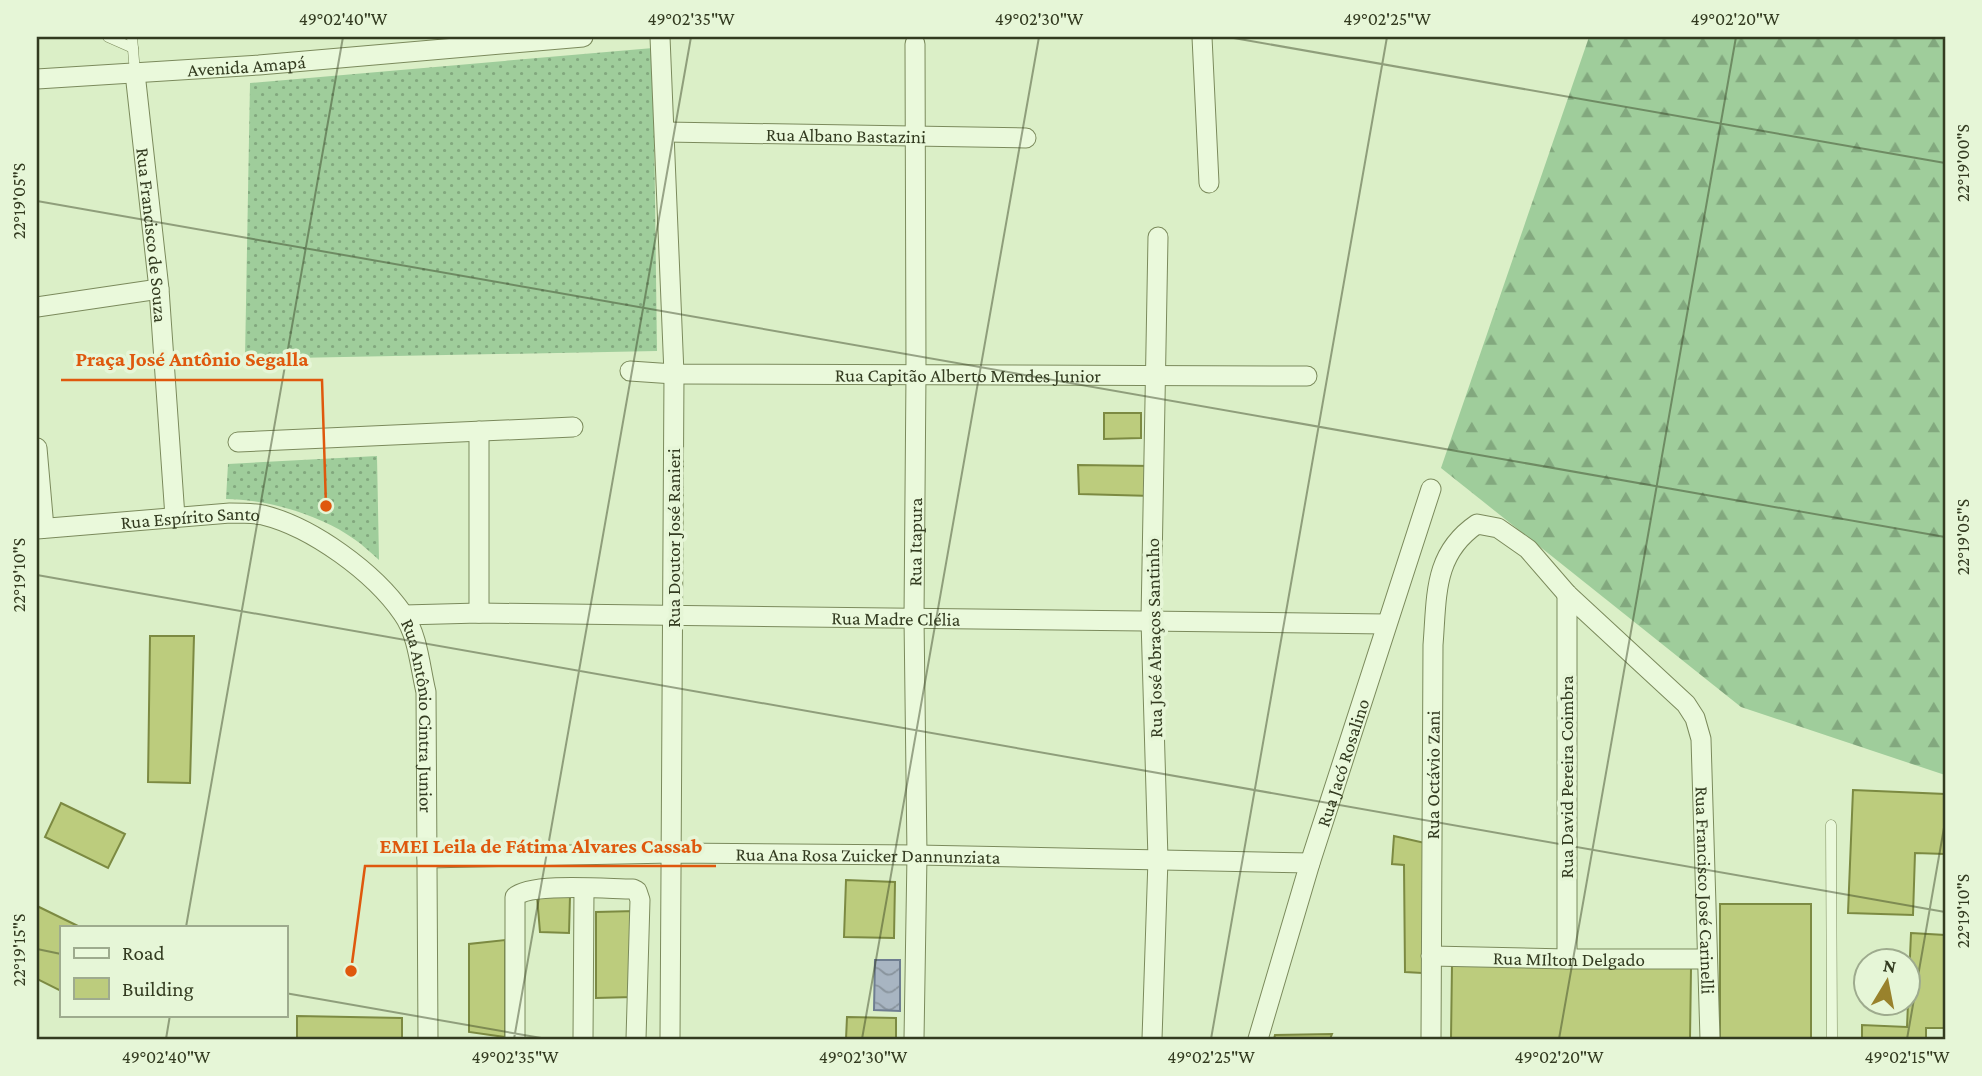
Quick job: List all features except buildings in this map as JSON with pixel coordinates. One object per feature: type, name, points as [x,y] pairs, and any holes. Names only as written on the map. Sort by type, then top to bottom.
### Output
[{"type":"street","name":"Avenida Amapá","points":[[37,79],[135,73],[414,44],[583,37]]},
{"type":"street","name":"Rua Doutor José Ranieri","points":[[660,37],[674,374],[670,1039]]},
{"type":"street","points":[[1202,37],[1209,183]]},
{"type":"street","name":"Rua Itapura","points":[[914,1039],[917,855],[914,618],[915,44]]},
{"type":"street","name":"Rua Francisco de Souza","points":[[135,73],[159,289],[175,517]]},
{"type":"street","name":"Rua Albano Bastazini","points":[[666,132],[1026,138]]},
{"type":"street","name":"Rua José Abraços Santinho","points":[[1152,1039],[1158,859],[1151,620],[1158,237]]},
{"type":"street","points":[[37,307],[159,289]]},
{"type":"street","name":"Rua Capitão Alberto Mendes Junior","points":[[630,370],[674,374],[1307,376]]},
{"type":"street","points":[[238,442],[573,427]]},
{"type":"street","points":[[479,432],[479,612]]},
{"type":"street","points":[[37,448],[41,528]]},
{"type":"street","name":"Rua Jacó Rosalino","points":[[1258,1039],[1310,863],[1431,489]]},
{"type":"street","name":"Rua Espírito Santo","points":[[41,528],[230,513],[260,514],[290,524],[335,549]]},
{"type":"street","name":"Rua Octávio Zani","points":[[1432,1039],[1433,645],[1437,596],[1445,558],[1464,533],[1478,524],[1497,528],[1528,549],[1567,594]]},
{"type":"street","name":"Rua Antônio Cintra Junior","points":[[335,549],[371,580],[404,615],[416,646],[426,692],[428,1039]]},
{"type":"street","name":"Rua Francisco José Carinelli","points":[[1567,594],[1686,704],[1695,718],[1701,739],[1710,1039]]},
{"type":"street","name":"Rua David Pereira Coimbra","points":[[1567,594],[1567,959]]},
{"type":"street","name":"Rua Madre Clélia","points":[[404,615],[479,612],[1386,624]]},
{"type":"street","name":"Rua Ana Rosa Zuicker Dannunziata","points":[[427,858],[672,853],[1310,863]]},
{"type":"street","points":[[549,888],[550,855]]},
{"type":"street","points":[[515,1039],[515,897],[522,891],[549,888],[638,891],[640,900],[636,1039]]},
{"type":"street","points":[[583,1039],[584,889]]},
{"type":"street","name":"Rua MIlton Delgado","points":[[1431,956],[1706,959]]},
{"type":"lane","points":[[108,37],[132,42]]},
{"type":"lane","name":"Rua Francisco de Souza","points":[[132,42],[135,73]]},
{"type":"lane","points":[[1831,825],[1832,1039]]},
{"type":"green space","points":[[1589,37],[1945,37],[1945,775],[1741,707],[1441,468]]},
{"type":"green space","points":[[653,48],[657,351],[245,359],[250,83]]},
{"type":"green space","points":[[377,456],[379,560],[341,530],[310,516],[275,505],[226,499],[228,464]]},
{"type":"water","points":[[875,960],[900,960],[900,1011],[874,1010]]},
{"type":"place","name":"Praça José Antônio Segalla","points":[[326,506]]},
{"type":"place","name":"EMEI Leila de Fátima Alvares Cassab","points":[[351,971]]}]
